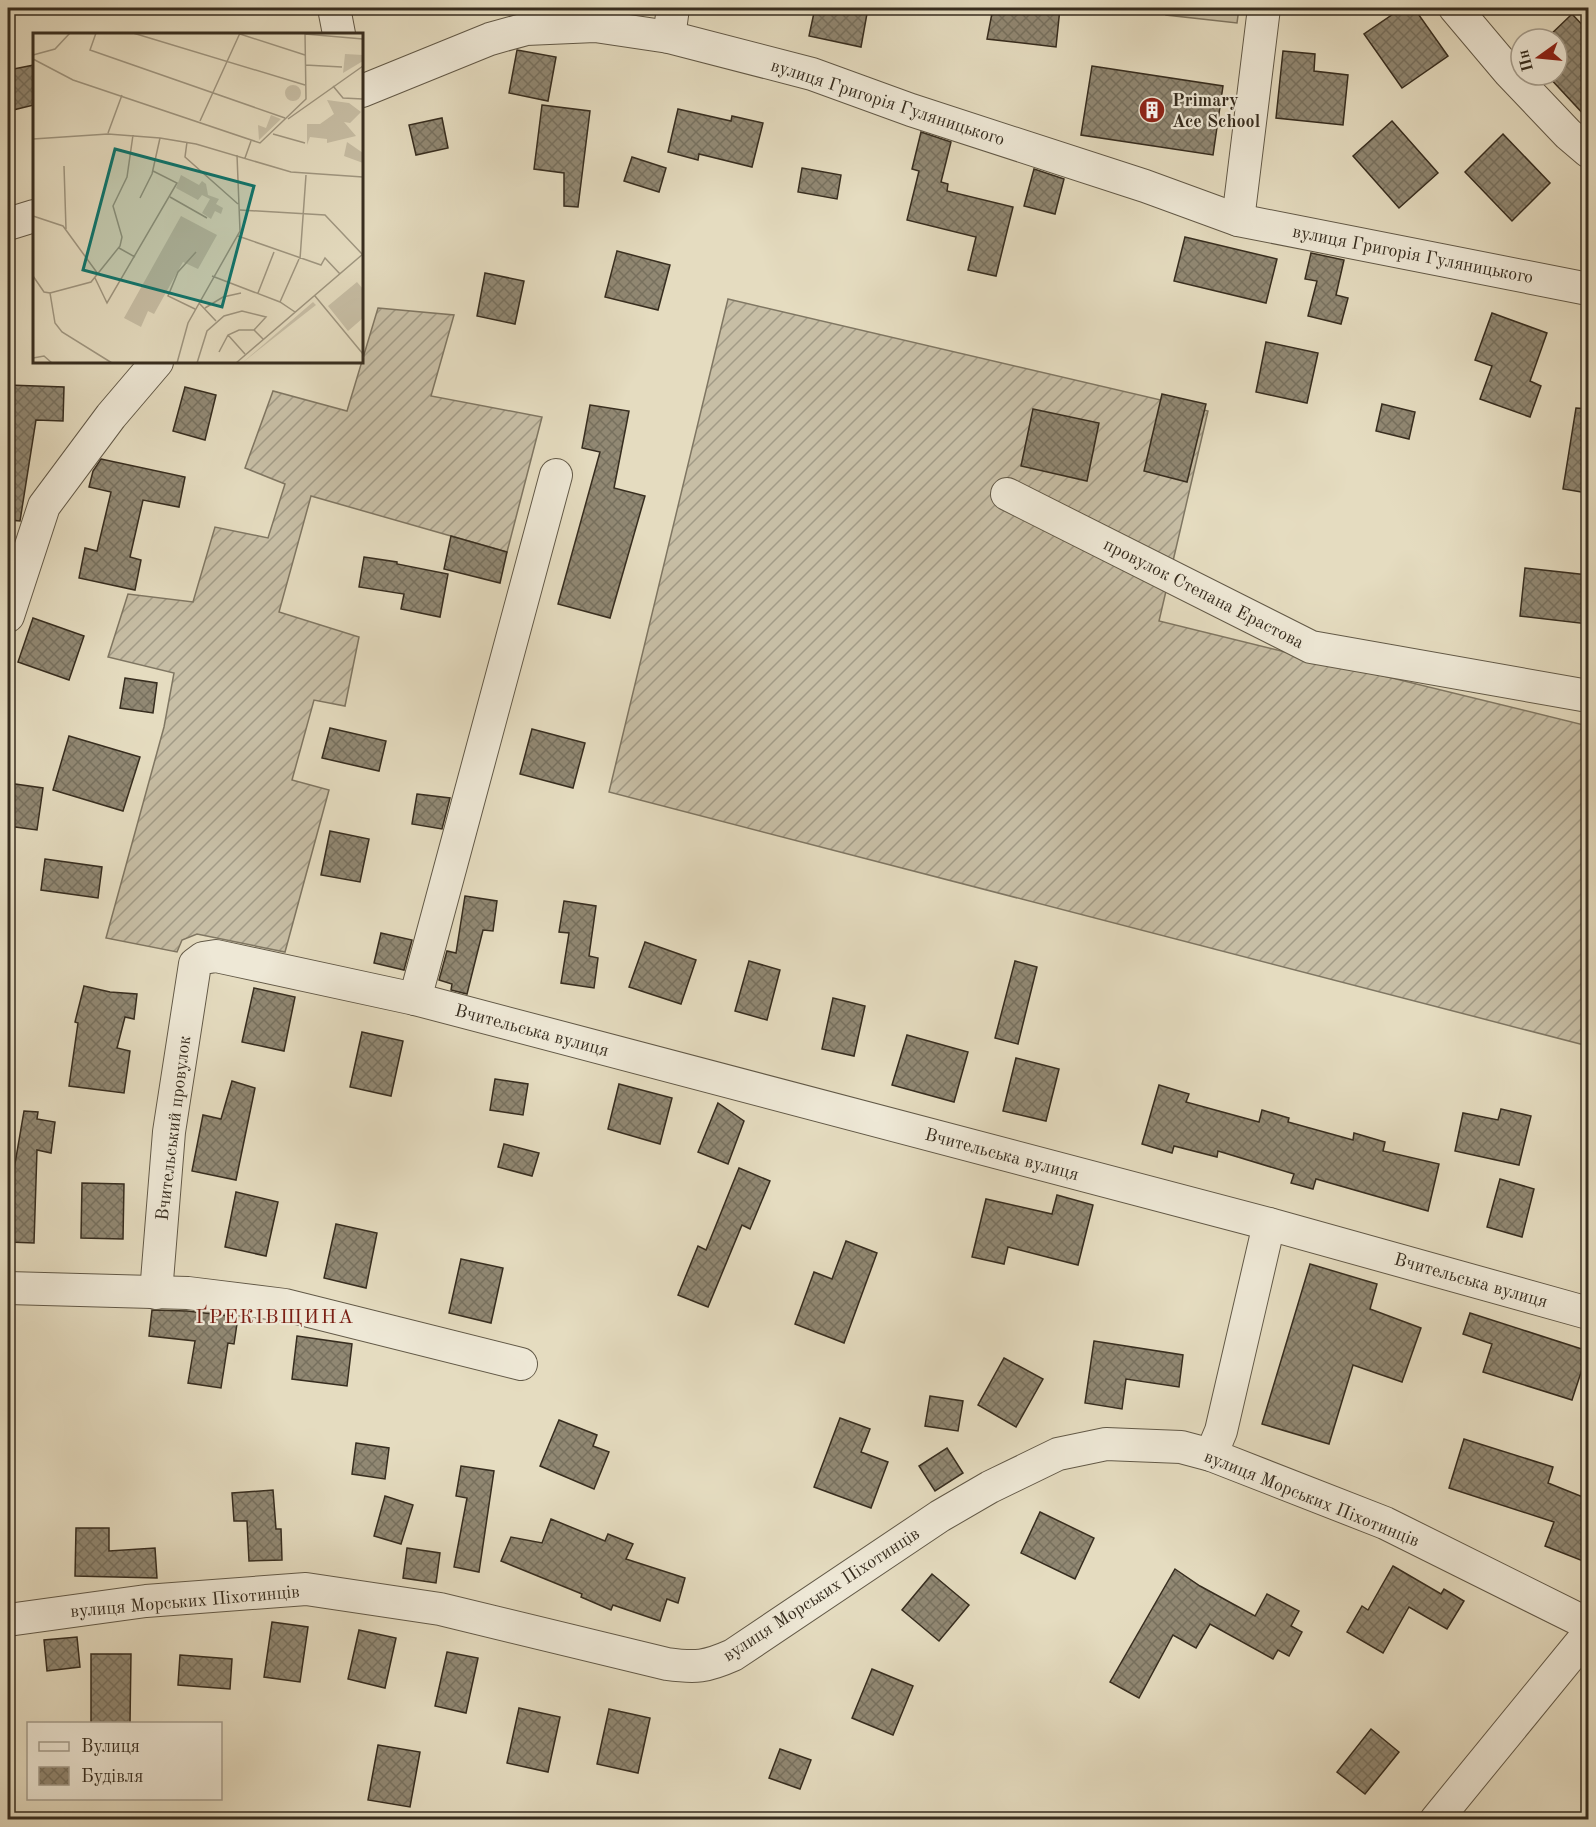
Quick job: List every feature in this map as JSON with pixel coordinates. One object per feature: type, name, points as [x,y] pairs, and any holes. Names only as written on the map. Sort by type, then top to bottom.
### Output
[{"type":"street","points":[[334,8],[339,33]]},
{"type":"street","points":[[1238,220],[1264,8]]},
{"type":"street","points":[[1455,8],[1509,72],[1588,152]]},
{"type":"street","name":"вулиця Григорія Гуляницького","points":[[363,91],[490,39],[526,29],[671,22],[911,110],[1145,186],[1238,220],[1588,289]]},
{"type":"street","points":[[8,224],[33,216]]},
{"type":"street","points":[[8,616],[44,506],[111,416],[156,363]]},
{"type":"street","points":[[415,999],[556,476]]},
{"type":"street","name":"провулок Степана Ерастова","points":[[1007,494],[1311,647],[1588,696]]},
{"type":"street","name":"Вчительська вулиця","points":[[195,964],[203,958],[216,956],[415,999],[1269,1224],[1588,1313]]},
{"type":"street","name":"Вчительський провулок","points":[[156,1293],[170,1132],[195,964]]},
{"type":"street","points":[[1211,1455],[1221,1431],[1269,1224]]},
{"type":"street","points":[[8,1288],[188,1293],[285,1305],[521,1364]]},
{"type":"street","name":"вулиця Морських Піхотинців","points":[[8,1620],[146,1601],[306,1589],[440,1609],[667,1664],[692,1667],[711,1665],[733,1655],[940,1516],[990,1487],[1058,1454],[1106,1444],[1181,1447],[1211,1455],[1385,1523],[1588,1624]]},
{"type":"street","points":[[1436,1820],[1588,1634]]},
{"type":"shaded area","points":[[1167,8],[1239,8],[1237,23],[1166,15]]},
{"type":"shaded area","points":[[728,299],[1208,411],[1159,621],[1588,726],[1588,1046],[609,792]]},
{"type":"shaded area","points":[[378,308],[454,315],[431,396],[542,417],[507,552],[311,496],[279,612],[359,637],[345,706],[314,700],[292,780],[329,790],[285,952],[197,934],[182,940],[177,952],[106,938],[164,727],[174,673],[108,657],[128,594],[193,602],[215,527],[268,538],[285,484],[245,468],[273,391],[347,411]]},
{"type":"building","points":[[815,8],[868,8],[861,47],[809,36]]},
{"type":"building","points":[[993,8],[1060,8],[1056,47],[987,39]]},
{"type":"building","points":[[1402,8],[1414,8],[1448,56],[1402,88],[1364,34]]},
{"type":"building","points":[[1572,14],[1588,31],[1588,119],[1558,87],[1569,87],[1569,27],[1558,27]]},
{"type":"building","points":[[517,50],[556,57],[548,101],[509,93]]},
{"type":"building","points":[[1283,51],[1315,54],[1314,71],[1348,75],[1343,125],[1276,118]]},
{"type":"building","points":[[33,65],[33,105],[13,110],[8,70]]},
{"type":"building","name":"Primary Ace School","points":[[1092,66],[1223,86],[1213,155],[1081,135]]},
{"type":"building","points":[[542,105],[590,111],[578,207],[564,206],[564,173],[534,169]]},
{"type":"building","points":[[678,109],[731,121],[732,116],[763,123],[752,167],[699,154],[698,160],[668,152]]},
{"type":"building","points":[[442,118],[448,148],[416,155],[409,125]]},
{"type":"building","points":[[1392,121],[1438,173],[1399,208],[1353,156]]},
{"type":"building","points":[[921,132],[951,142],[941,182],[948,184],[947,191],[1013,207],[996,276],[968,270],[976,237],[907,220],[919,171],[912,169]]},
{"type":"building","points":[[1503,134],[1550,183],[1512,221],[1465,172]]},
{"type":"building","points":[[632,157],[666,168],[659,192],[624,181]]},
{"type":"building","points":[[802,168],[841,175],[837,199],[798,192]]},
{"type":"building","points":[[1034,169],[1064,179],[1055,214],[1024,206]]},
{"type":"building","points":[[1185,237],[1277,259],[1266,303],[1174,281]]},
{"type":"building","points":[[617,251],[670,265],[658,310],[605,297]]},
{"type":"building","points":[[1311,253],[1344,260],[1336,295],[1348,298],[1341,324],[1308,316],[1317,281],[1305,279]]},
{"type":"building","points":[[485,273],[524,281],[515,324],[477,316]]},
{"type":"building","points":[[1492,313],[1547,333],[1530,381],[1541,386],[1530,417],[1480,399],[1492,366],[1475,360]]},
{"type":"building","points":[[1266,342],[1318,353],[1307,403],[1256,392]]},
{"type":"building","points":[[8,385],[64,387],[63,421],[36,420],[20,521],[8,520]]},
{"type":"building","points":[[185,387],[216,395],[205,440],[173,431]]},
{"type":"building","points":[[1162,394],[1206,404],[1187,482],[1144,471]]},
{"type":"building","points":[[1382,404],[1415,412],[1409,439],[1376,431]]},
{"type":"building","points":[[590,405],[629,411],[614,488],[645,496],[610,618],[558,604],[600,452],[582,448]]},
{"type":"building","points":[[1576,408],[1588,409],[1588,493],[1563,489]]},
{"type":"building","points":[[1033,409],[1099,423],[1087,481],[1021,466]]},
{"type":"building","points":[[101,459],[185,477],[179,507],[143,500],[130,557],[141,560],[135,590],[79,578],[85,548],[97,551],[111,492],[89,487],[93,471]]},
{"type":"building","points":[[451,536],[507,552],[500,583],[444,569]]},
{"type":"building","points":[[364,557],[448,574],[440,617],[401,609],[404,594],[359,587]]},
{"type":"building","points":[[1525,568],[1588,575],[1588,624],[1520,616]]},
{"type":"building","points":[[33,618],[84,636],[69,680],[18,662]]},
{"type":"building","points":[[125,678],[157,683],[153,713],[120,708]]},
{"type":"building","points":[[330,728],[386,741],[379,771],[322,758]]},
{"type":"building","points":[[532,729],[585,743],[573,788],[520,774]]},
{"type":"building","points":[[69,736],[140,757],[123,811],[53,790]]},
{"type":"building","points":[[8,783],[43,788],[37,830],[8,826]]},
{"type":"building","points":[[417,794],[450,798],[442,829],[412,824]]},
{"type":"building","points":[[330,831],[369,839],[360,882],[321,875]]},
{"type":"building","points":[[45,859],[102,867],[98,898],[41,890]]},
{"type":"building","points":[[465,896],[497,901],[493,931],[483,930],[467,994],[451,990],[452,984],[439,980],[447,951],[456,953]]},
{"type":"building","points":[[564,901],[596,906],[589,956],[598,958],[594,988],[561,983],[569,933],[559,932]]},
{"type":"building","points":[[381,933],[412,940],[404,970],[374,963]]},
{"type":"building","points":[[645,942],[696,960],[681,1004],[629,987]]},
{"type":"building","points":[[749,961],[780,970],[767,1020],[735,1011]]},
{"type":"building","points":[[1015,961],[1037,967],[1018,1044],[995,1038]]},
{"type":"building","points":[[84,986],[110,992],[137,994],[134,1019],[125,1017],[117,1048],[130,1051],[124,1093],[69,1086],[78,1023],[75,1022]]},
{"type":"building","points":[[254,988],[295,997],[284,1051],[242,1042]]},
{"type":"building","points":[[833,998],[865,1006],[854,1056],[822,1049]]},
{"type":"building","points":[[362,1032],[403,1041],[391,1096],[350,1087]]},
{"type":"building","points":[[907,1035],[968,1052],[954,1102],[892,1085]]},
{"type":"building","points":[[1016,1058],[1059,1069],[1046,1121],[1003,1111]]},
{"type":"building","points":[[495,1079],[528,1084],[523,1115],[490,1110]]},
{"type":"building","points":[[232,1081],[255,1088],[236,1180],[192,1171],[203,1115],[221,1119]]},
{"type":"building","points":[[619,1084],[672,1098],[660,1144],[608,1129]]},
{"type":"building","points":[[1159,1085],[1189,1094],[1186,1102],[1259,1122],[1262,1110],[1289,1118],[1288,1122],[1353,1140],[1354,1133],[1385,1142],[1383,1151],[1439,1164],[1428,1211],[1316,1179],[1313,1189],[1291,1183],[1294,1174],[1218,1151],[1217,1157],[1174,1146],[1172,1153],[1142,1144]]},
{"type":"building","points":[[718,1103],[744,1121],[728,1164],[698,1152]]},
{"type":"building","points":[[1501,1109],[1531,1116],[1519,1165],[1455,1151],[1463,1113],[1498,1120]]},
{"type":"building","points":[[24,1111],[38,1112],[37,1119],[55,1122],[51,1153],[37,1150],[34,1243],[8,1242],[8,1186],[11,1187]]},
{"type":"building","points":[[504,1144],[539,1153],[532,1176],[498,1167]]},
{"type":"building","points":[[739,1168],[770,1181],[750,1229],[742,1225],[708,1307],[678,1295],[698,1246],[706,1250]]},
{"type":"building","points":[[1500,1179],[1534,1189],[1522,1237],[1487,1227]]},
{"type":"building","points":[[82,1183],[124,1184],[123,1239],[81,1238]]},
{"type":"building","points":[[236,1192],[278,1202],[266,1256],[225,1247]]},
{"type":"building","points":[[1057,1195],[1093,1205],[1078,1265],[1008,1247],[1004,1264],[972,1257],[986,1199],[1052,1214]]},
{"type":"building","points":[[336,1224],[377,1233],[366,1288],[324,1278]]},
{"type":"building","points":[[846,1241],[877,1253],[844,1343],[795,1324],[814,1272],[832,1279]]},
{"type":"building","points":[[461,1259],[503,1268],[491,1323],[449,1313]]},
{"type":"building","points":[[1310,1264],[1377,1284],[1370,1309],[1421,1328],[1402,1382],[1353,1365],[1329,1444],[1262,1424]]},
{"type":"building","points":[[152,1310],[187,1311],[238,1317],[234,1344],[228,1343],[221,1388],[188,1383],[195,1341],[149,1336]]},
{"type":"building","points":[[1470,1313],[1588,1351],[1572,1400],[1483,1372],[1492,1344],[1463,1334]]},
{"type":"building","points":[[297,1336],[352,1344],[347,1386],[292,1379]]},
{"type":"building","points":[[1094,1341],[1183,1355],[1179,1387],[1126,1379],[1122,1409],[1085,1403]]},
{"type":"building","points":[[1004,1358],[1043,1379],[1016,1427],[978,1405]]},
{"type":"building","points":[[930,1396],[963,1401],[958,1431],[925,1426]]},
{"type":"building","points":[[840,1418],[870,1429],[861,1452],[888,1462],[871,1508],[814,1487]]},
{"type":"building","points":[[559,1420],[597,1435],[593,1446],[609,1452],[594,1489],[540,1466]]},
{"type":"building","points":[[1464,1439],[1553,1467],[1548,1483],[1588,1499],[1588,1563],[1545,1546],[1554,1522],[1449,1488]]},
{"type":"building","points":[[356,1443],[389,1448],[385,1479],[352,1474]]},
{"type":"building","points":[[947,1448],[963,1473],[935,1491],[919,1466]]},
{"type":"building","points":[[461,1466],[494,1471],[479,1572],[454,1567],[467,1498],[456,1496]]},
{"type":"building","points":[[273,1490],[276,1529],[281,1529],[282,1560],[249,1561],[247,1521],[234,1521],[232,1493]]},
{"type":"building","points":[[385,1496],[413,1505],[401,1544],[374,1536]]},
{"type":"building","points":[[1040,1512],[1094,1538],[1075,1579],[1021,1553]]},
{"type":"building","points":[[551,1519],[605,1541],[608,1534],[633,1544],[626,1559],[685,1578],[678,1603],[667,1599],[660,1621],[613,1605],[611,1610],[581,1597],[582,1594],[501,1561],[511,1537],[542,1543]]},
{"type":"building","points":[[76,1528],[109,1528],[109,1551],[155,1548],[157,1578],[75,1576]]},
{"type":"building","points":[[407,1548],[440,1553],[436,1583],[403,1578]]},
{"type":"building","points":[[1393,1566],[1441,1594],[1444,1589],[1464,1601],[1447,1629],[1409,1607],[1383,1653],[1347,1632],[1362,1606],[1368,1610]]},
{"type":"building","points":[[1175,1569],[1200,1586],[1255,1616],[1267,1594],[1299,1611],[1291,1626],[1302,1632],[1289,1656],[1278,1650],[1273,1659],[1210,1624],[1196,1648],[1173,1635],[1139,1698],[1110,1682]]},
{"type":"building","points":[[932,1574],[969,1605],[939,1641],[902,1610]]},
{"type":"building","points":[[272,1622],[308,1627],[300,1682],[264,1677]]},
{"type":"building","points":[[359,1630],[396,1638],[385,1688],[348,1679]]},
{"type":"building","points":[[77,1637],[80,1667],[47,1671],[44,1640]]},
{"type":"building","points":[[447,1652],[478,1658],[466,1713],[435,1706]]},
{"type":"building","points":[[91,1654],[131,1654],[130,1722],[91,1722]]},
{"type":"building","points":[[180,1655],[232,1659],[230,1689],[178,1685]]},
{"type":"building","points":[[872,1669],[913,1686],[893,1735],[852,1718]]},
{"type":"building","points":[[519,1708],[560,1717],[548,1772],[507,1763]]},
{"type":"building","points":[[609,1709],[650,1718],[638,1773],[597,1764]]},
{"type":"building","points":[[1371,1729],[1399,1752],[1365,1794],[1337,1772]]},
{"type":"building","points":[[378,1745],[420,1752],[410,1807],[368,1800]]},
{"type":"building","points":[[780,1749],[811,1760],[800,1789],[769,1778]]},
{"type":"place","name":"Primary Ace School","points":[[1152,110]]},
{"type":"district","name":"ҐРЕКІВЩИНА","points":[[275,1316]]}]
